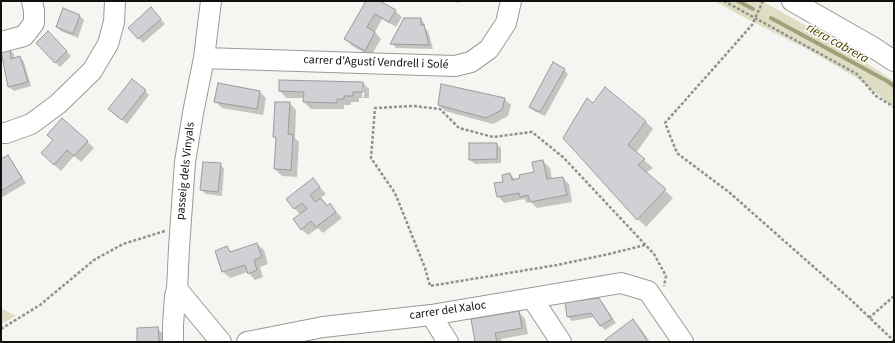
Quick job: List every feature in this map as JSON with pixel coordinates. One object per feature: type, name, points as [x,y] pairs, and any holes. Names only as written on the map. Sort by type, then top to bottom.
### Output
[{"type":"street","points":[[1,42],[24,36],[34,23],[32,1]]},
{"type":"street","points":[[1,133],[6,133],[31,124],[58,104],[92,71],[108,44],[114,22],[115,1]]},
{"type":"street","name":"passeig dels Vinyals","points":[[173,342],[172,325],[177,289],[180,222],[185,162],[204,58],[211,1]]},
{"type":"street","name":"carrer d'Agustí Vendrell i Solé","points":[[204,58],[455,66],[471,62],[489,49],[506,23],[511,1]]},
{"type":"street","points":[[792,1],[871,46],[894,61]]},
{"type":"street","name":"carrer del Xaloc","points":[[247,342],[328,334],[431,314],[621,283],[653,299]]},
{"type":"street","points":[[177,289],[221,342]]},
{"type":"street","points":[[532,298],[561,342]]},
{"type":"street","points":[[653,299],[683,342]]},
{"type":"street","points":[[431,314],[448,342]]},
{"type":"path","points":[[724,1],[857,74],[876,96],[894,107]]},
{"type":"path","points":[[763,1],[752,25],[665,123],[677,153],[730,193],[850,299],[894,341]]},
{"type":"path","points":[[645,245],[556,265],[430,286],[425,268],[395,193],[371,158],[375,108],[414,106],[440,109],[459,128],[493,138],[532,132],[564,158],[654,254],[666,276],[653,299]]},
{"type":"path","points":[[1,329],[40,304],[94,260],[123,244],[164,232],[180,222]]},
{"type":"path","points":[[869,318],[894,296]]},
{"type":"green space","points":[[715,1],[762,1],[831,40],[894,81],[894,107],[858,79],[809,50]]},
{"type":"green space","points":[[1,308],[16,316],[1,324]]},
{"type":"building","points":[[366,1],[380,1],[396,10],[389,22],[375,14],[367,27],[375,32],[365,51],[344,39]]},
{"type":"building","points":[[151,7],[161,19],[138,39],[128,28]]},
{"type":"building","points":[[63,8],[80,15],[73,34],[56,27]]},
{"type":"building","points":[[404,18],[421,18],[421,25],[424,25],[429,45],[390,44]]},
{"type":"building","points":[[48,31],[67,51],[55,63],[36,43]]},
{"type":"building","points":[[10,49],[11,59],[20,56],[28,82],[8,87],[1,51]]},
{"type":"building","points":[[553,62],[565,69],[540,112],[529,107]]},
{"type":"building","points":[[132,79],[146,90],[122,120],[108,109]]},
{"type":"building","points":[[279,80],[363,82],[363,92],[353,92],[353,96],[344,96],[344,99],[337,99],[337,103],[303,102],[304,92],[279,91]]},
{"type":"building","points":[[218,83],[260,91],[257,109],[214,102]]},
{"type":"building","points":[[441,84],[505,98],[502,110],[486,118],[438,105]]},
{"type":"building","points":[[605,87],[646,121],[628,145],[645,159],[638,165],[666,189],[637,220],[563,138],[587,98],[593,103]]},
{"type":"building","points":[[275,102],[290,102],[288,134],[293,135],[291,170],[274,169],[276,137],[273,137]]},
{"type":"building","points":[[62,118],[88,141],[74,156],[67,150],[54,165],[41,153],[53,140],[47,135]]},
{"type":"building","points":[[469,143],[497,143],[497,159],[469,160]]},
{"type":"building","points":[[8,155],[22,178],[1,191],[1,159]]},
{"type":"building","points":[[543,160],[547,179],[563,177],[567,195],[530,202],[528,195],[520,197],[519,193],[497,197],[494,183],[503,182],[502,175],[510,173],[512,180],[520,178],[519,175],[534,172],[532,162]]},
{"type":"building","points":[[203,162],[221,163],[218,192],[200,190]]},
{"type":"building","points":[[313,178],[320,187],[310,195],[315,202],[321,198],[327,206],[330,203],[336,212],[316,227],[311,221],[301,230],[293,219],[307,209],[302,203],[294,209],[286,199]]},
{"type":"building","points":[[257,243],[262,257],[254,260],[257,270],[248,274],[245,265],[222,272],[215,251],[227,246],[230,252]]},
{"type":"building","points":[[599,298],[612,319],[600,326],[591,313],[567,317],[565,302]]},
{"type":"building","points":[[519,311],[522,328],[495,333],[497,342],[475,342],[471,319]]},
{"type":"building","points":[[633,319],[648,342],[606,342],[605,340]]},
{"type":"building","points":[[158,327],[159,342],[137,342],[137,328]]},
{"type":"waterway","name":"riera cabrera","points":[[738,1],[753,9]]},
{"type":"waterway","name":"riera cabrera","points":[[771,18],[894,86]]}]
